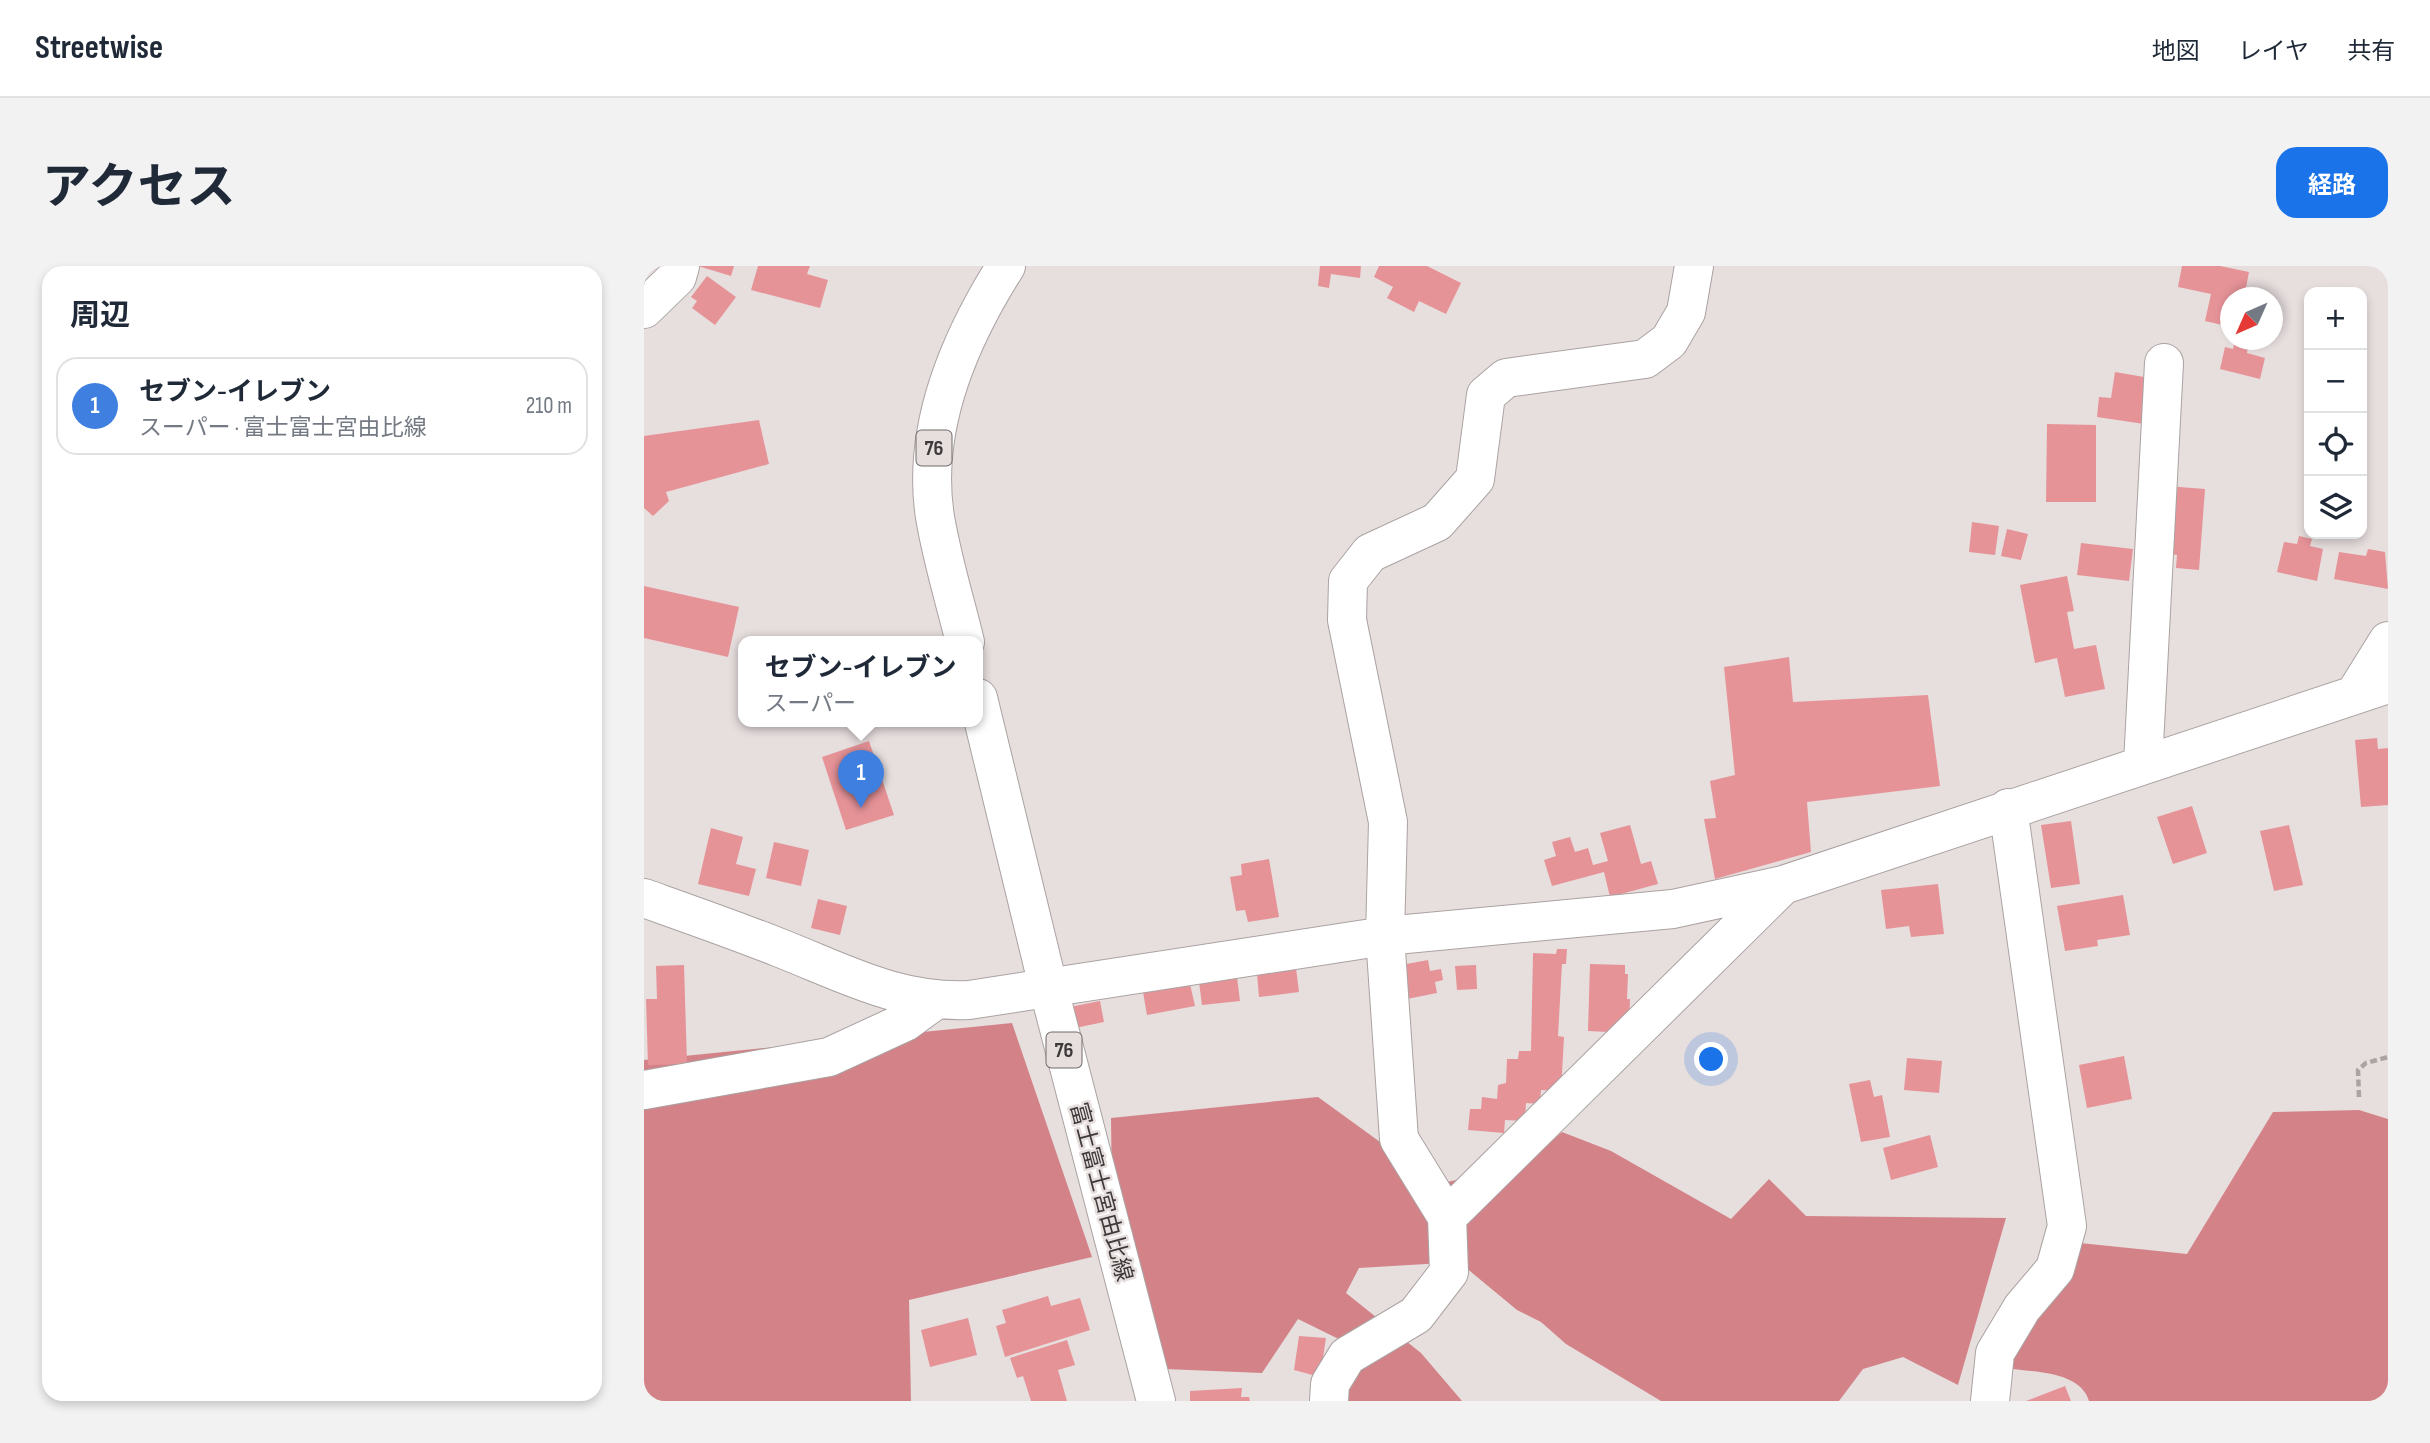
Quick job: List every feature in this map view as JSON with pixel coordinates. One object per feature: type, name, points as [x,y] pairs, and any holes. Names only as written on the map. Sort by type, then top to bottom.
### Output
[{"type":"street","points":[[644,309],[677,277],[680,266]]},
{"type":"street","name":"76","points":[[964,636],[935,517],[932,475],[937,422],[952,372],[982,303],[1006,266]]},
{"type":"street","points":[[1329,1401],[1330,1384],[1347,1356],[1416,1315],[1449,1272],[1447,1217],[1399,1139],[1384,936],[1388,822],[1347,620],[1348,581],[1370,553],[1437,522],[1475,479],[1486,395],[1506,378],[1645,359],[1669,341],[1686,312],[1693,266]]},
{"type":"street","points":[[2143,764],[2164,363]]},
{"type":"street","points":[[644,898],[777,946],[889,992],[934,1001],[969,1000],[1384,936],[1673,909],[1783,885],[2372,689],[2388,641]]},
{"type":"street","name":"富士富士宮由比線","points":[[983,719],[1048,986],[1156,1401]]},
{"type":"street","points":[[1990,1401],[1995,1353],[2022,1308],[2055,1269],[2067,1226],[2008,808]]},
{"type":"street","points":[[1447,1217],[1783,885]]},
{"type":"street","points":[[644,1090],[829,1056],[905,1022],[934,1001]]},
{"type":"path","points":[[2359,1097],[2358,1070],[2366,1063],[2388,1057]]},
{"type":"shaded area","points":[[1012,1023],[1092,1257],[909,1300],[911,1401],[644,1401],[644,1060]]},
{"type":"shaded area","points":[[1318,1097],[1438,1184],[1524,1165],[1562,1132],[1611,1151],[1731,1219],[1769,1179],[1806,1216],[2006,1218],[1958,1385],[1903,1357],[1863,1369],[1839,1401],[1661,1401],[1566,1344],[1541,1322],[1517,1310],[1459,1262],[1359,1268],[1346,1293],[1421,1353],[1462,1401],[1341,1401],[1359,1349],[1298,1319],[1262,1373],[1165,1369],[1112,1198],[1111,1118]]},
{"type":"shaded area","points":[[2359,1110],[2388,1119],[2388,1401],[2089,1401],[2076,1383],[2065,1378],[2003,1368],[2080,1243],[2187,1254],[2273,1112]]},
{"type":"building","points":[[698,266],[734,266],[731,276]]},
{"type":"building","points":[[758,266],[810,266],[807,274],[828,280],[820,308],[751,290]]},
{"type":"building","points":[[1320,266],[1361,266],[1360,278],[1331,274],[1329,288],[1318,286]]},
{"type":"building","points":[[1379,266],[1427,266],[1461,283],[1446,314],[1419,301],[1414,312],[1387,298],[1393,287],[1374,277]]},
{"type":"building","points":[[2182,266],[2220,266],[2249,272],[2246,287],[2220,287],[2220,324],[2205,321],[2211,294],[2178,287]]},
{"type":"building","points":[[707,276],[736,297],[715,325],[692,308],[697,301],[691,297]]},
{"type":"building","points":[[2224,350],[2248,350],[2247,353],[2265,358],[2260,379],[2220,369]]},
{"type":"building","points":[[2115,372],[2150,378],[2144,424],[2097,417],[2099,397],[2111,398]]},
{"type":"building","points":[[759,420],[769,464],[666,492],[669,501],[653,516],[644,508],[644,436]]},
{"type":"building","points":[[2047,424],[2096,425],[2096,502],[2046,502]]},
{"type":"building","points":[[2167,486],[2205,489],[2199,570],[2176,568],[2177,555],[2162,553]]},
{"type":"building","points":[[1972,522],[1999,526],[1995,555],[1969,552]]},
{"type":"building","points":[[2007,529],[2028,534],[2021,560],[2001,556]]},
{"type":"building","points":[[2299,536],[2312,539],[2310,546],[2323,549],[2317,581],[2277,572],[2284,542],[2297,544]]},
{"type":"building","points":[[2081,543],[2133,549],[2129,581],[2077,575]]},
{"type":"building","points":[[2368,549],[2385,552],[2388,589],[2334,579],[2339,552],[2366,556]]},
{"type":"building","points":[[2067,576],[2074,611],[2067,612],[2074,649],[2096,645],[2105,689],[2065,697],[2057,658],[2035,663],[2020,585]]},
{"type":"building","points":[[644,586],[739,607],[728,657],[644,638]]},
{"type":"building","points":[[1789,657],[1793,702],[1928,695],[1940,786],[1807,802],[1811,852],[1715,879],[1704,819],[1716,818],[1710,781],[1735,775],[1724,667]]},
{"type":"building","points":[[2377,738],[2378,749],[2388,748],[2388,805],[2361,807],[2355,740]]},
{"type":"building","points":[[869,741],[894,815],[846,830],[822,757]]},
{"type":"building","points":[[2192,806],[2207,853],[2173,864],[2157,817]]},
{"type":"building","points":[[2071,821],[2080,884],[2051,888],[2041,825]]},
{"type":"building","points":[[1630,825],[1641,864],[1651,861],[1658,884],[1610,897],[1604,872],[1552,886],[1544,860],[1556,856],[1552,842],[1570,837],[1575,852],[1588,848],[1593,865],[1608,861],[1600,833]]},
{"type":"building","points":[[2289,825],[2303,885],[2274,891],[2260,831]]},
{"type":"building","points":[[711,828],[743,837],[736,864],[756,869],[749,896],[698,884]]},
{"type":"building","points":[[774,842],[809,850],[801,886],[766,878]]},
{"type":"building","points":[[1269,859],[1279,917],[1248,922],[1245,910],[1236,911],[1230,877],[1242,875],[1241,864]]},
{"type":"building","points":[[1938,884],[1944,934],[1911,937],[1909,926],[1886,929],[1881,890]]},
{"type":"building","points":[[2123,895],[2130,935],[2097,940],[2098,946],[2065,951],[2057,906]]},
{"type":"building","points":[[818,899],[847,906],[840,935],[811,928]]},
{"type":"building","points":[[1557,949],[1567,949],[1566,964],[1562,964],[1558,1036],[1564,1037],[1561,1091],[1541,1090],[1540,1104],[1526,1103],[1525,1121],[1505,1120],[1504,1133],[1468,1130],[1470,1109],[1481,1109],[1482,1097],[1497,1099],[1498,1085],[1506,1083],[1507,1059],[1518,1059],[1519,1051],[1531,1051],[1533,953],[1556,954]]},
{"type":"building","points":[[1428,960],[1430,971],[1441,969],[1443,980],[1435,982],[1437,993],[1407,999],[1401,965]]},
{"type":"building","points":[[1590,964],[1625,965],[1625,974],[1628,974],[1627,999],[1630,999],[1629,1033],[1588,1031]]},
{"type":"building","points":[[684,965],[687,1064],[648,1065],[646,999],[657,999],[656,966]]},
{"type":"building","points":[[1476,965],[1477,989],[1457,990],[1455,966]]},
{"type":"building","points":[[1296,968],[1299,992],[1259,997],[1257,973]]},
{"type":"building","points":[[1237,977],[1240,1001],[1202,1005],[1199,982]]},
{"type":"building","points":[[1190,984],[1195,1006],[1147,1015],[1143,992]]},
{"type":"building","points":[[1100,1001],[1104,1022],[1075,1028],[1070,1007]]},
{"type":"building","points":[[2124,1056],[2132,1099],[2087,1108],[2079,1065]]},
{"type":"building","points":[[1907,1058],[1942,1061],[1939,1093],[1904,1090]]},
{"type":"building","points":[[1870,1080],[1874,1097],[1882,1095],[1890,1137],[1861,1142],[1849,1084]]},
{"type":"building","points":[[1930,1135],[1938,1167],[1891,1180],[1883,1148]]},
{"type":"building","points":[[1048,1296],[1051,1306],[1080,1298],[1090,1330],[1005,1357],[996,1326],[1006,1323],[1002,1310]]},
{"type":"building","points":[[968,1318],[977,1355],[930,1367],[921,1330]]},
{"type":"building","points":[[1299,1336],[1326,1338],[1320,1377],[1294,1370]]},
{"type":"building","points":[[1067,1340],[1075,1365],[1058,1370],[1067,1401],[1031,1401],[1023,1376],[1017,1378],[1010,1358]]},
{"type":"building","points":[[2065,1386],[2071,1401],[2026,1401]]},
{"type":"building","points":[[1242,1388],[1241,1397],[1249,1397],[1250,1401],[1190,1401],[1190,1391]]},
{"type":"place","name":"セブン-イレブン","points":[[861,808]]}]
